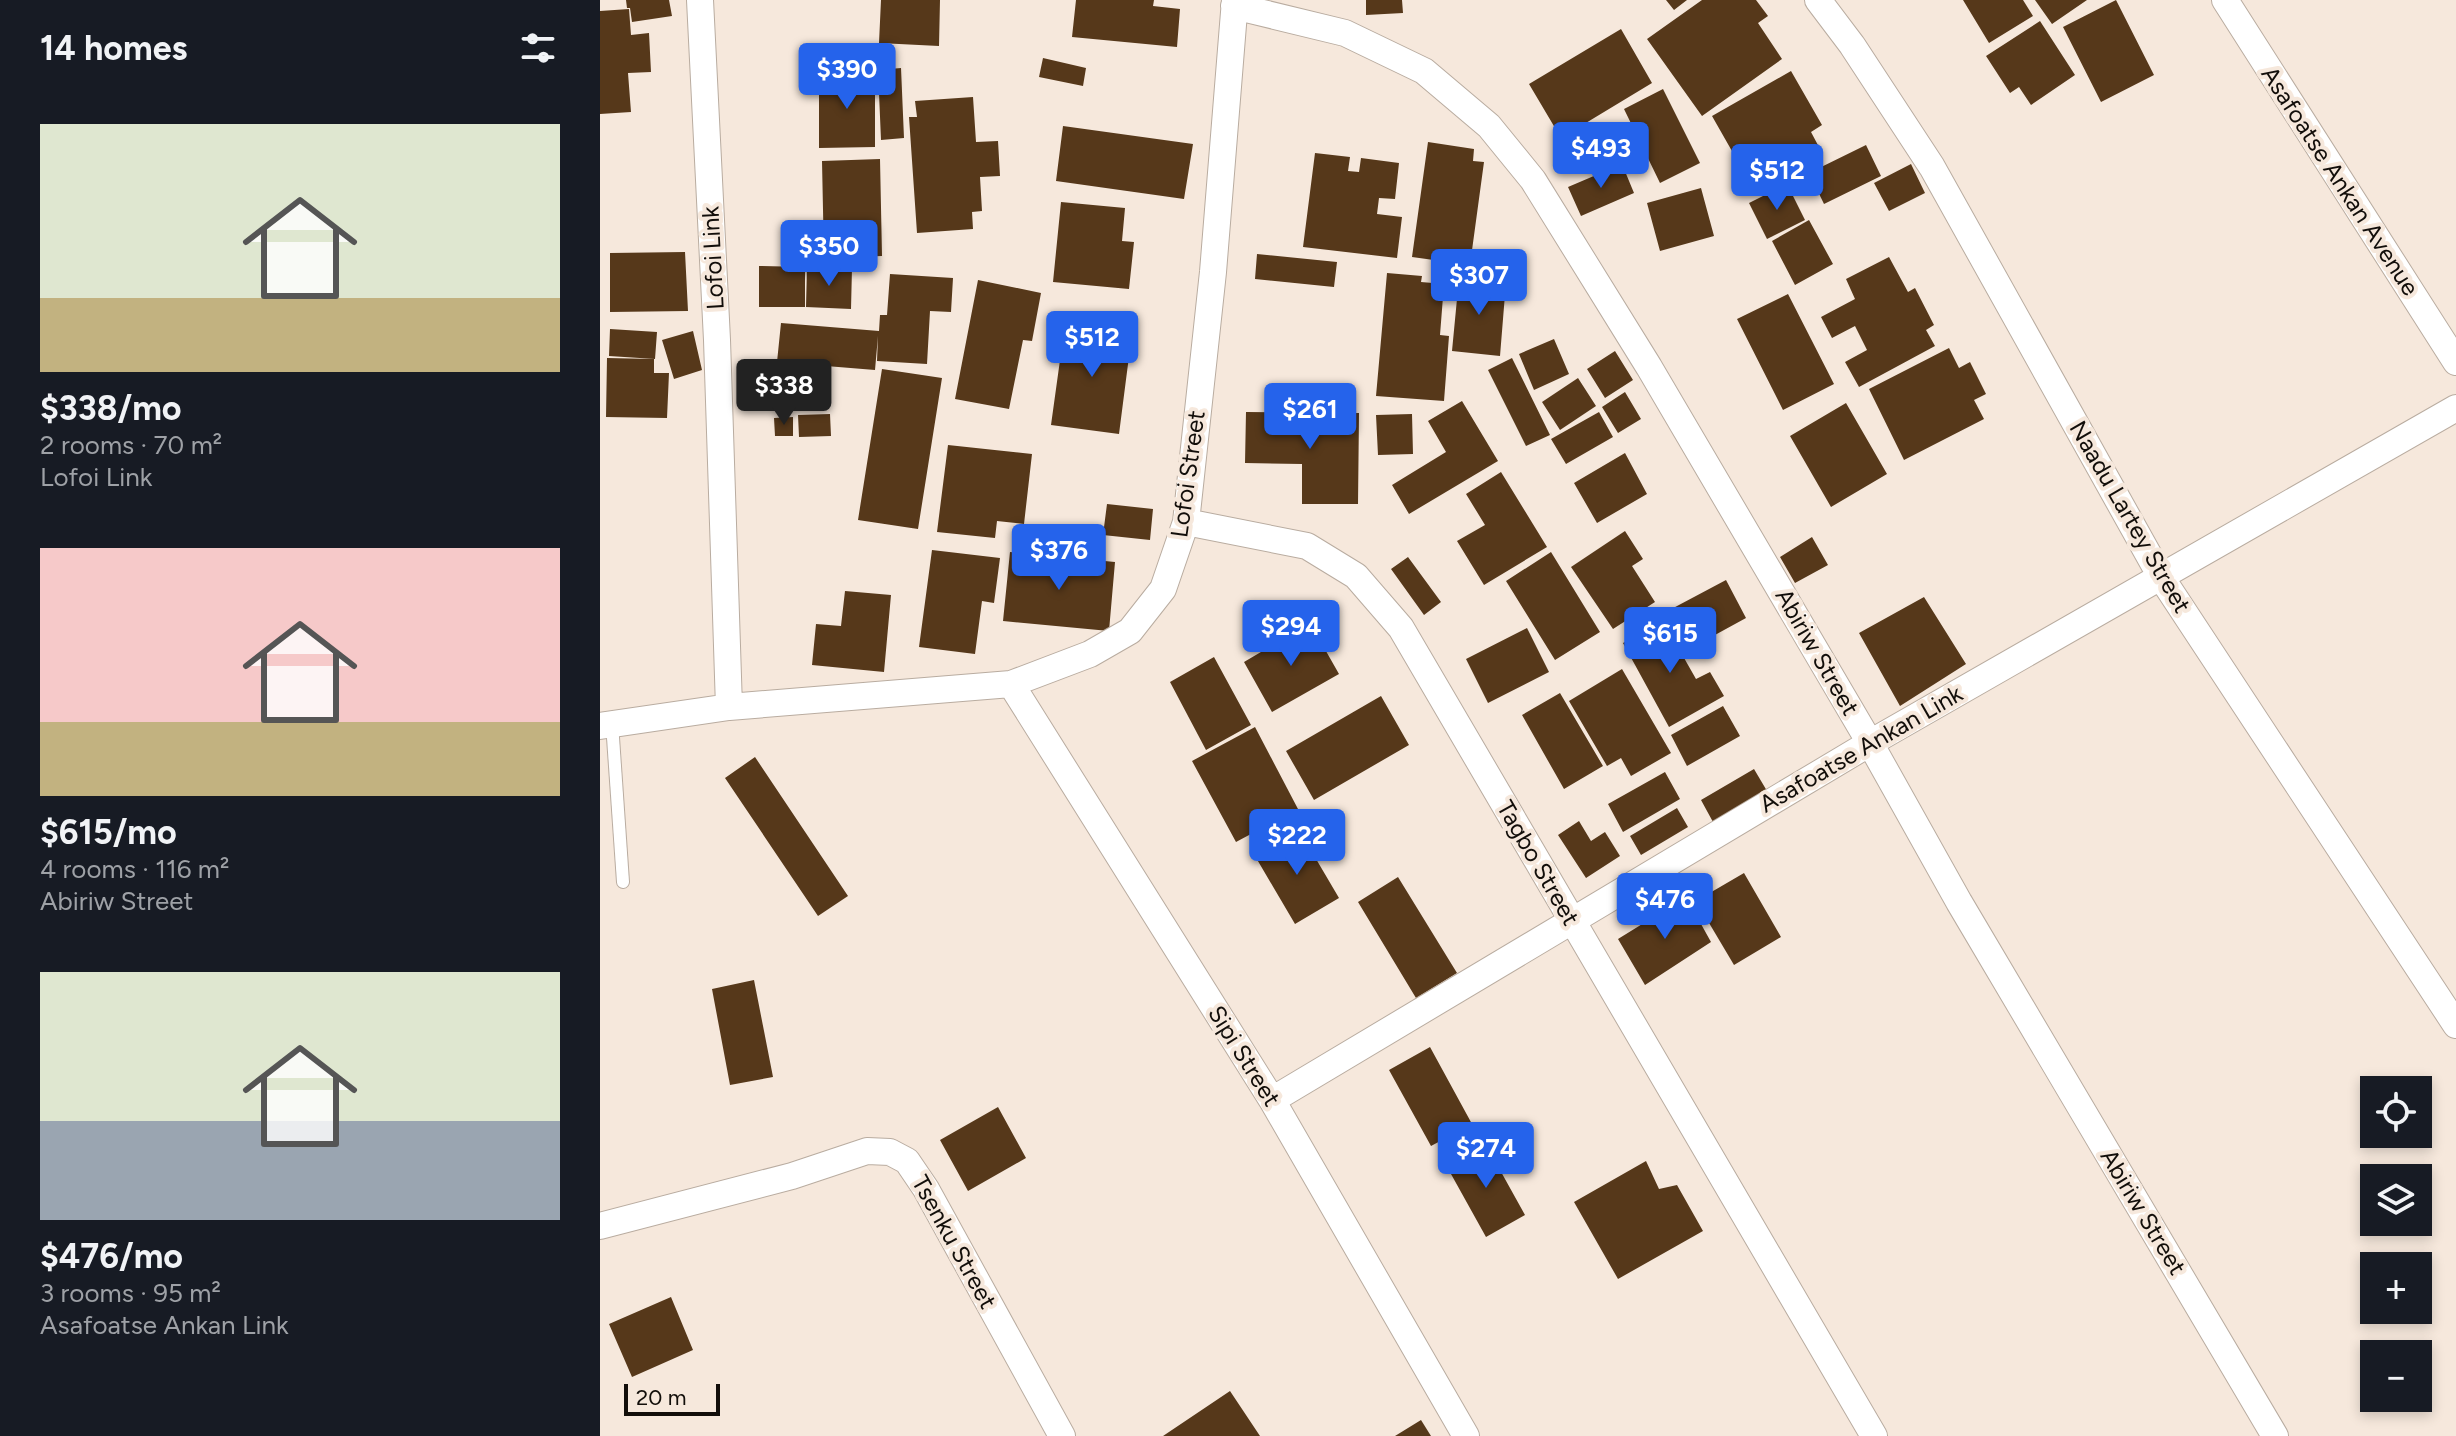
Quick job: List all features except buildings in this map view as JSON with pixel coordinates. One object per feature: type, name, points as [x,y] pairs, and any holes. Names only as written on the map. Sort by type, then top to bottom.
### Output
[{"type":"street","name":"Lofoi Link","points":[[700,0],[717,340],[729,707]]},
{"type":"street","name":"Naadu Lartey Street","points":[[1818,0],[1852,45],[1932,167],[2161,577],[2456,1025]]},
{"type":"street","name":"Asafoatse Ankan Avenue","points":[[2225,0],[2456,362]]},
{"type":"street","name":"Lofoi Street","points":[[606,725],[729,707],[1011,684],[1090,654],[1130,631],[1163,589],[1186,522],[1213,272],[1234,3]]},
{"type":"street","name":"Abiriw Street","points":[[1234,3],[1345,33],[1424,71],[1489,126],[1533,180],[1649,367],[1870,743],[1967,915],[2275,1436]]},
{"type":"street","name":"Asafoatse Ankan Link","points":[[1272,1100],[1870,743],[2456,408]]},
{"type":"street","name":"Tagbo Street","points":[[1186,522],[1307,546],[1356,576],[1401,628],[1874,1436]]},
{"type":"street","name":"Sipi Street","points":[[1011,684],[1272,1100],[1466,1436]]},
{"type":"street","name":"Tsenku Street","points":[[600,1226],[792,1176],[867,1151],[890,1152],[907,1161],[926,1189],[1062,1436]]},
{"type":"lane","points":[[606,725],[623,882]]}]
